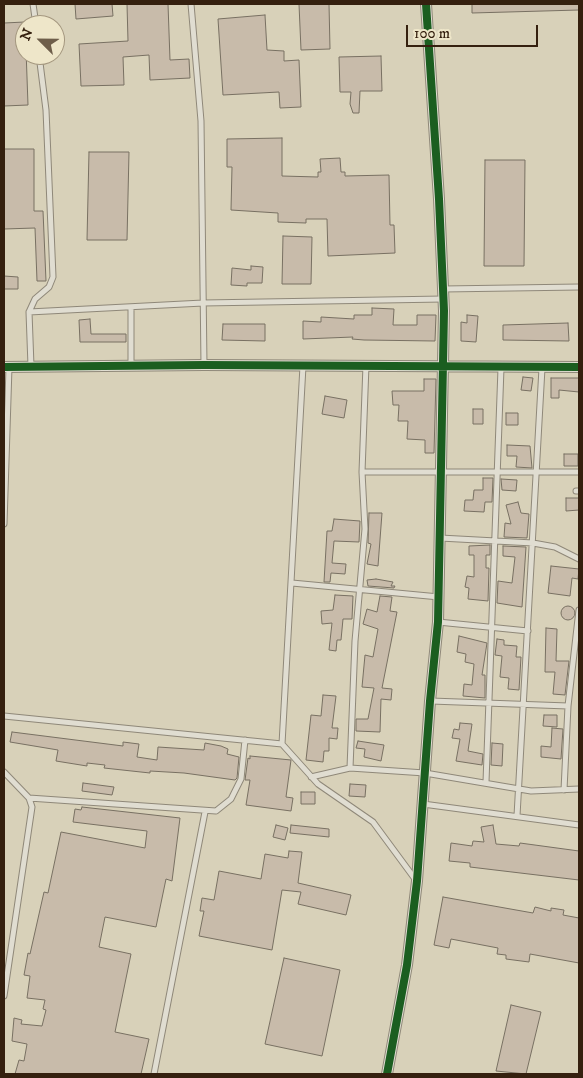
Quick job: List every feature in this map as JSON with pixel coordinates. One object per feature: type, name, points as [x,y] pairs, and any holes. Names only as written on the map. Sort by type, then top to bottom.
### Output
[{"type":"street","points":[[387,1074],[407,965],[417,882],[439,597],[444,366],[443,294],[439,199],[426,4]]},
{"type":"street","points":[[6,367],[204,365],[579,367]]},
{"type":"lane","points":[[191,4],[200,121],[204,365]]},
{"type":"lane","points":[[31,367],[29,312],[36,299],[49,287],[52,277],[46,110],[40,65]]},
{"type":"lane","points":[[29,312],[579,287]]},
{"type":"lane","points":[[131,306],[131,366]]},
{"type":"lane","points":[[282,744],[303,366]]},
{"type":"lane","points":[[350,768],[355,641],[365,529],[362,472],[366,366]]},
{"type":"lane","points":[[4,524],[6,367]]},
{"type":"lane","points":[[486,782],[501,368]]},
{"type":"lane","points":[[516,816],[542,368]]},
{"type":"lane","points":[[362,472],[578,472]]},
{"type":"lane","points":[[439,538],[533,543],[555,547],[579,559]]},
{"type":"lane","points":[[292,583],[439,597]]},
{"type":"lane","points":[[564,790],[568,706],[579,610]]},
{"type":"lane","points":[[438,622],[528,631]]},
{"type":"lane","points":[[430,701],[568,706]]},
{"type":"lane","points":[[4,716],[282,744],[311,777],[373,822],[417,882]]},
{"type":"lane","points":[[28,798],[205,812],[216,811],[232,799],[243,769],[245,740]]},
{"type":"lane","points":[[311,777],[350,768],[425,773],[545,792],[579,789]]},
{"type":"lane","points":[[4,772],[28,798],[32,808],[4,996]]},
{"type":"lane","points":[[423,804],[579,825]]},
{"type":"lane","points":[[154,1074],[205,812]]},
{"type":"building","points":[[75,4],[112,4],[113,16],[76,19]]},
{"type":"building","points":[[127,4],[168,4],[170,60],[189,59],[190,78],[150,80],[149,55],[123,57],[124,85],[81,86],[79,44],[128,41]]},
{"type":"building","points":[[299,4],[329,4],[330,49],[301,50]]},
{"type":"building","points":[[472,4],[579,4],[579,10],[472,13]]},
{"type":"building","points":[[265,15],[267,50],[284,51],[284,61],[299,60],[301,107],[280,108],[279,92],[223,95],[218,19]]},
{"type":"building","points":[[15,22],[15,65],[27,65],[28,105],[4,106],[4,23]]},
{"type":"building","points":[[381,56],[382,91],[360,91],[359,113],[353,113],[350,104],[351,92],[340,92],[339,57]]},
{"type":"building","points":[[282,138],[282,176],[318,177],[318,172],[321,172],[320,159],[340,158],[341,172],[345,172],[345,176],[389,175],[390,225],[394,225],[395,253],[328,256],[327,219],[306,219],[306,223],[278,222],[278,213],[231,210],[232,167],[227,167],[227,139]]},
{"type":"building","points":[[4,149],[34,149],[34,211],[43,211],[46,281],[37,281],[35,228],[4,229]]},
{"type":"building","points":[[89,152],[129,152],[127,240],[87,240]]},
{"type":"building","points":[[485,160],[525,160],[524,266],[484,266]]},
{"type":"building","points":[[283,236],[312,237],[311,284],[282,284]]},
{"type":"building","points":[[251,266],[263,267],[262,283],[247,283],[247,286],[231,285],[232,268],[251,270]]},
{"type":"building","points":[[4,276],[18,277],[18,289],[4,289]]},
{"type":"building","points":[[372,308],[394,309],[393,325],[417,325],[417,315],[436,315],[435,341],[364,340],[352,339],[353,337],[303,339],[303,321],[321,322],[321,317],[354,319],[354,315],[372,315]]},
{"type":"building","points":[[467,315],[478,316],[476,342],[461,341],[461,322],[467,323]]},
{"type":"building","points":[[90,319],[91,334],[126,334],[126,342],[80,342],[79,320]]},
{"type":"building","points":[[568,323],[569,341],[503,340],[503,325]]},
{"type":"building","points":[[223,324],[265,324],[265,341],[222,340]]},
{"type":"building","points":[[523,377],[533,378],[531,391],[521,390]]},
{"type":"building","points":[[551,378],[579,378],[579,392],[559,390],[559,398],[551,398]]},
{"type":"building","points":[[424,379],[436,379],[434,453],[425,453],[425,440],[407,439],[408,421],[398,421],[399,405],[393,405],[392,391],[424,391]]},
{"type":"building","points":[[325,396],[347,400],[344,418],[322,414]]},
{"type":"building","points":[[473,409],[483,409],[483,424],[473,424]]},
{"type":"building","points":[[506,413],[518,413],[518,425],[506,425]]},
{"type":"building","points":[[507,445],[530,446],[532,468],[516,467],[517,456],[507,456]]},
{"type":"building","points":[[564,454],[578,454],[578,466],[564,466]]},
{"type":"building","points":[[483,478],[493,478],[492,502],[485,502],[484,512],[464,511],[465,500],[473,500],[474,490],[483,490]]},
{"type":"building","points":[[501,479],[517,480],[516,491],[502,490]]},
{"type":"building","points":[[566,498],[579,498],[579,510],[566,511]]},
{"type":"building","points":[[518,502],[521,513],[529,514],[527,538],[504,537],[505,523],[511,524],[506,505]]},
{"type":"building","points":[[369,513],[382,513],[378,566],[367,564],[371,544],[368,543]]},
{"type":"building","points":[[334,519],[360,521],[359,542],[334,541],[332,563],[346,564],[345,574],[331,573],[330,582],[324,582],[327,531],[332,531]]},
{"type":"building","points":[[490,545],[490,555],[486,555],[486,568],[489,568],[488,601],[468,599],[469,588],[465,587],[467,576],[474,577],[474,555],[469,555],[469,546]]},
{"type":"building","points":[[503,546],[526,547],[522,607],[497,603],[498,581],[512,583],[515,557],[503,556]]},
{"type":"building","points":[[551,566],[579,569],[578,579],[572,578],[570,596],[548,593]]},
{"type":"building","points":[[376,579],[393,582],[391,586],[395,586],[394,588],[368,586],[367,580]]},
{"type":"building","points":[[335,595],[353,596],[352,619],[343,619],[341,640],[337,640],[336,651],[329,650],[332,623],[322,624],[321,611],[333,610]]},
{"type":"building","points":[[380,596],[392,597],[390,611],[397,612],[382,688],[392,689],[391,700],[381,699],[380,732],[356,731],[356,719],[368,719],[374,688],[362,687],[365,655],[373,657],[378,629],[363,624],[367,609],[377,612]]},
{"type":"building","points":[[568,606],[573,608],[575,613],[573,618],[568,620],[563,618],[561,613],[563,608]]},
{"type":"building","points":[[546,628],[557,629],[556,661],[569,661],[565,695],[553,694],[555,672],[545,672]]},
{"type":"building","points":[[459,636],[487,643],[482,675],[485,675],[485,698],[463,696],[464,684],[472,685],[474,664],[465,662],[466,654],[457,652]]},
{"type":"building","points":[[497,639],[504,640],[504,645],[517,646],[516,657],[521,657],[519,690],[508,689],[509,678],[500,677],[502,656],[495,655]]},
{"type":"building","points":[[323,695],[336,696],[332,728],[338,728],[337,739],[329,738],[329,751],[324,751],[323,762],[306,760],[311,715],[321,716]]},
{"type":"building","points":[[544,715],[557,715],[557,727],[543,726]]},
{"type":"building","points":[[460,723],[472,724],[468,751],[483,754],[482,765],[456,761],[460,739],[452,738],[454,729],[459,730]]},
{"type":"building","points":[[552,728],[563,729],[561,759],[541,757],[541,746],[551,747]]},
{"type":"building","points":[[12,732],[123,746],[123,742],[139,744],[137,757],[157,760],[158,747],[204,750],[205,743],[221,746],[228,749],[227,754],[239,757],[237,778],[235,780],[184,773],[150,771],[150,773],[104,768],[105,765],[87,763],[87,766],[56,761],[58,750],[10,742]]},
{"type":"building","points":[[358,741],[384,745],[381,761],[364,757],[365,749],[356,748]]},
{"type":"building","points":[[492,743],[503,744],[502,766],[491,765]]},
{"type":"building","points":[[250,756],[291,760],[286,797],[293,798],[291,811],[246,805],[250,780],[245,780],[248,758],[250,759]]},
{"type":"building","points":[[83,783],[114,787],[112,795],[82,791]]},
{"type":"building","points":[[350,784],[366,785],[365,797],[349,796]]},
{"type":"building","points":[[301,792],[315,792],[315,804],[301,804]]},
{"type":"building","points":[[82,807],[180,818],[172,881],[166,879],[156,927],[105,917],[99,947],[131,954],[115,1032],[149,1039],[141,1074],[15,1074],[19,1060],[24,1061],[27,1044],[12,1041],[14,1018],[22,1020],[21,1024],[42,1026],[46,1010],[43,1009],[45,1000],[27,998],[30,976],[24,975],[44,892],[48,893],[61,832],[145,848],[147,831],[73,822],[75,809],[81,810]]},
{"type":"building","points":[[276,825],[288,828],[285,840],[273,837]]},
{"type":"building","points":[[291,825],[329,829],[329,837],[290,833]]},
{"type":"building","points":[[493,825],[496,844],[519,846],[520,843],[579,851],[579,880],[470,867],[470,863],[449,861],[451,843],[472,846],[473,841],[484,842],[481,827]]},
{"type":"building","points":[[289,851],[302,852],[298,883],[351,895],[346,915],[298,904],[301,892],[282,890],[272,950],[199,936],[204,911],[200,911],[202,898],[214,900],[219,871],[261,879],[265,854],[288,858]]},
{"type":"building","points":[[443,897],[533,913],[535,907],[551,911],[551,908],[564,910],[563,915],[579,918],[579,963],[530,954],[529,962],[506,959],[506,955],[497,954],[498,948],[451,939],[449,948],[434,945]]},
{"type":"building","points":[[284,958],[340,970],[322,1056],[265,1044]]},
{"type":"building","points":[[511,1005],[541,1012],[526,1074],[496,1071]]},
{"type":"cycle path","points":[[387,1074],[407,965],[417,881],[430,701],[438,622],[444,311],[439,199],[426,4]]},
{"type":"cycle path","points":[[4,367],[204,365],[579,367]]}]
